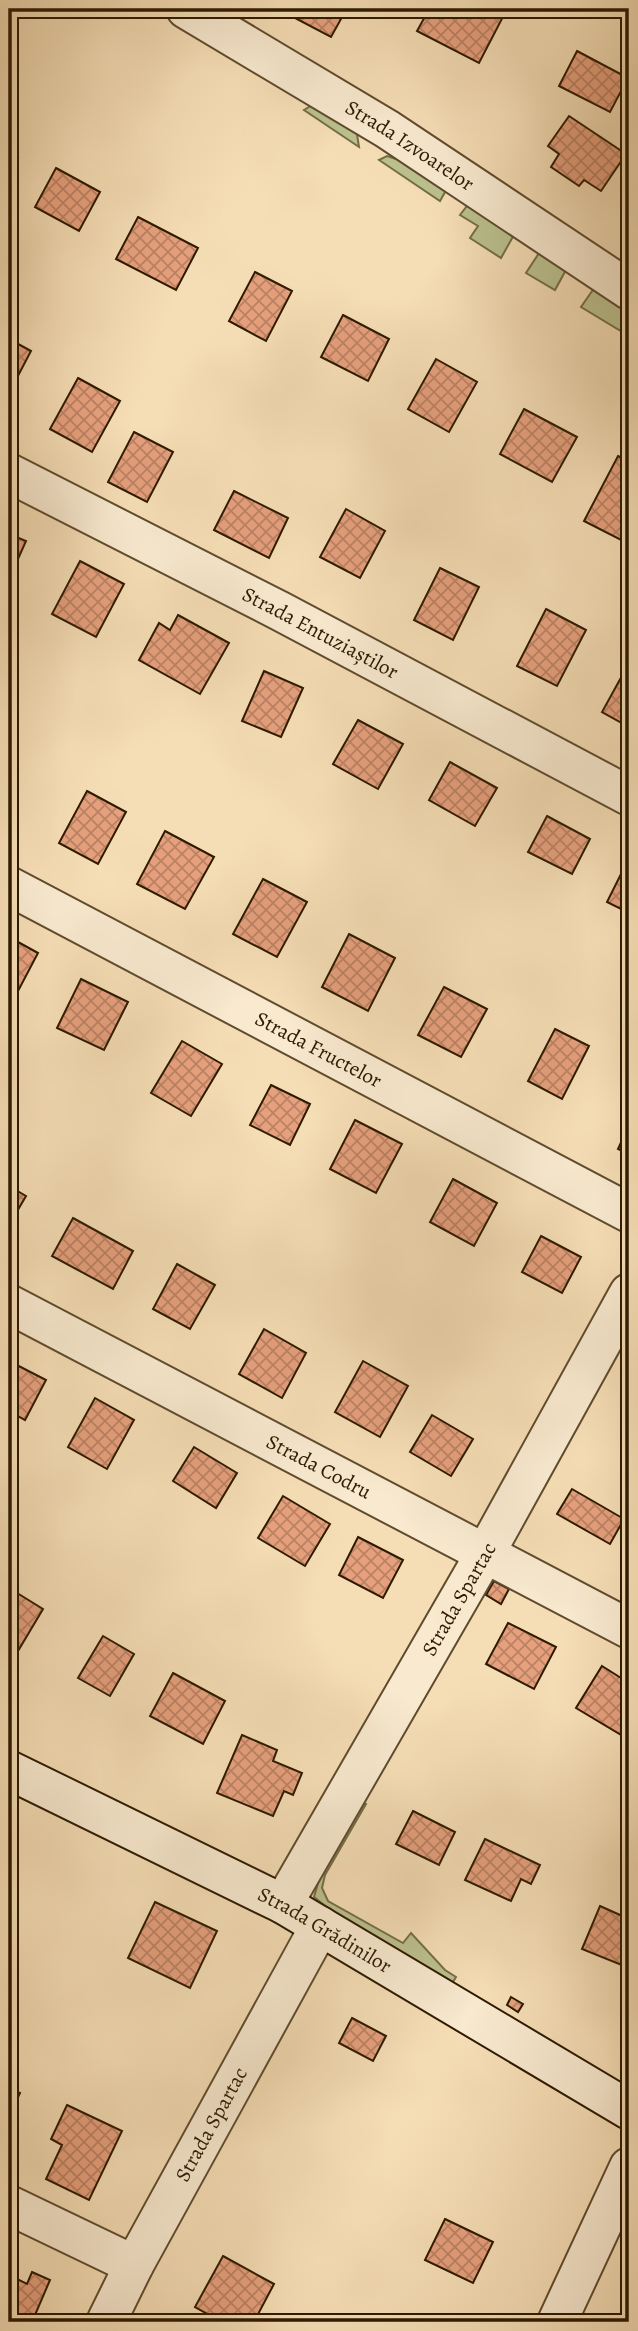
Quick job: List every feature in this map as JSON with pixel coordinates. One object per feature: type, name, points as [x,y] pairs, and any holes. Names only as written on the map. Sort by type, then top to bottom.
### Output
[{"type":"street","name":"Strada Izvoarelor","points":[[186,9],[387,129],[629,290]]},
{"type":"street","name":"Strada Entuziaștilor","points":[[9,473],[280,611],[629,796]]},
{"type":"street","name":"Strada Fructelor","points":[[9,886],[629,1213]]},
{"type":"street","name":"Strada Spartac","points":[[283,1903],[486,1552],[629,1293]]},
{"type":"street","name":"Strada Codru","points":[[9,1304],[629,1629]]},
{"type":"street","name":"Strada Grădinilor","points":[[9,1770],[283,1903],[629,2110]]},
{"type":"street","name":"Strada Spartac","points":[[106,2322],[134,2265],[320,1926]]},
{"type":"street","points":[[556,2322],[629,2167]]},
{"type":"street","points":[[9,2205],[134,2265]]},
{"type":"green space","points":[[317,102],[356,128],[359,147],[304,110]]},
{"type":"green space","points":[[387,156],[417,166],[449,185],[440,201],[379,160]]},
{"type":"green space","points":[[470,202],[515,233],[501,258],[470,238],[478,226],[460,215]]},
{"type":"green space","points":[[541,250],[567,268],[555,290],[526,273]]},
{"type":"green space","points":[[597,284],[629,305],[629,336],[581,307]]},
{"type":"green space","points":[[358,1801],[366,1804],[325,1875],[322,1888],[328,1901],[403,1943],[411,1933],[445,1970],[456,1977],[453,1982],[329,1909],[314,1897],[319,1880]]},
{"type":"building","points":[[278,9],[332,9],[330,13],[341,19],[331,37]]},
{"type":"building","points":[[448,9],[506,11],[479,63],[417,31],[428,11],[443,18]]},
{"type":"building","points":[[577,51],[628,78],[610,112],[559,86]]},
{"type":"building","points":[[569,116],[626,154],[601,191],[584,180],[579,186],[551,167],[559,154],[548,146]]},
{"type":"building","points":[[9,153],[18,158],[9,173]]},
{"type":"building","points":[[56,168],[100,192],[79,231],[35,207]]},
{"type":"building","points":[[138,217],[198,248],[176,290],[116,259]]},
{"type":"building","points":[[255,272],[292,291],[266,341],[229,321]]},
{"type":"building","points":[[343,315],[389,339],[368,381],[321,357]]},
{"type":"building","points":[[9,339],[31,351],[9,393]]},
{"type":"building","points":[[436,359],[477,382],[449,432],[408,409]]},
{"type":"building","points":[[78,378],[120,401],[92,452],[50,429]]},
{"type":"building","points":[[524,409],[577,437],[552,482],[500,454]]},
{"type":"building","points":[[134,432],[173,452],[147,502],[108,482]]},
{"type":"building","points":[[618,456],[629,462],[629,535],[625,542],[584,521]]},
{"type":"building","points":[[234,491],[288,518],[269,558],[214,530]]},
{"type":"building","points":[[346,509],[385,531],[360,578],[320,557]]},
{"type":"building","points":[[9,534],[26,541],[9,579]]},
{"type":"building","points":[[80,561],[124,584],[96,637],[52,614]]},
{"type":"building","points":[[440,568],[479,587],[453,640],[414,620]]},
{"type":"building","points":[[546,609],[586,630],[557,686],[517,666]]},
{"type":"building","points":[[178,615],[229,643],[200,694],[139,660],[159,623],[170,630]]},
{"type":"building","points":[[629,663],[629,727],[602,712]]},
{"type":"building","points":[[264,671],[303,688],[281,737],[242,721]]},
{"type":"building","points":[[358,720],[403,744],[378,789],[333,764]]},
{"type":"building","points":[[450,762],[497,788],[475,826],[429,800]]},
{"type":"building","points":[[87,791],[126,812],[98,864],[59,843]]},
{"type":"building","points":[[547,816],[590,839],[572,874],[528,852]]},
{"type":"building","points":[[165,831],[214,857],[185,909],[137,884]]},
{"type":"building","points":[[629,858],[629,913],[607,902]]},
{"type":"building","points":[[263,879],[307,902],[277,957],[233,934]]},
{"type":"building","points":[[349,934],[395,958],[368,1011],[322,987]]},
{"type":"building","points":[[9,937],[38,953],[17,993],[9,989]]},
{"type":"building","points":[[81,979],[128,1002],[104,1050],[57,1028]]},
{"type":"building","points":[[444,987],[487,1009],[461,1057],[418,1035]]},
{"type":"building","points":[[555,1029],[589,1046],[562,1099],[528,1081]]},
{"type":"building","points":[[182,1041],[222,1064],[191,1116],[151,1093]]},
{"type":"building","points":[[271,1085],[310,1104],[290,1145],[250,1125]]},
{"type":"building","points":[[629,1110],[629,1154],[618,1149],[628,1127],[623,1125]]},
{"type":"building","points":[[355,1120],[402,1144],[376,1193],[330,1169]]},
{"type":"building","points":[[453,1179],[497,1203],[474,1246],[430,1222]]},
{"type":"building","points":[[9,1186],[26,1196],[9,1225]]},
{"type":"building","points":[[73,1218],[133,1251],[113,1289],[52,1256]]},
{"type":"building","points":[[541,1236],[581,1257],[562,1293],[522,1272]]},
{"type":"building","points":[[177,1264],[215,1285],[190,1329],[153,1309]]},
{"type":"building","points":[[264,1329],[306,1353],[282,1398],[239,1374]]},
{"type":"building","points":[[9,1361],[46,1380],[25,1420],[9,1411]]},
{"type":"building","points":[[363,1361],[408,1386],[380,1437],[335,1412]]},
{"type":"building","points":[[95,1398],[134,1420],[107,1469],[68,1447]]},
{"type":"building","points":[[432,1415],[473,1439],[451,1476],[410,1452]]},
{"type":"building","points":[[194,1447],[237,1473],[216,1508],[173,1481]]},
{"type":"building","points":[[572,1489],[624,1519],[610,1544],[557,1514]]},
{"type":"building","points":[[283,1496],[330,1524],[305,1566],[258,1538]]},
{"type":"building","points":[[358,1537],[403,1560],[383,1598],[339,1575]]},
{"type":"building","points":[[494,1581],[509,1589],[501,1604],[486,1595]]},
{"type":"building","points":[[9,1588],[43,1609],[15,1656],[9,1652]]},
{"type":"building","points":[[508,1623],[556,1647],[534,1689],[486,1664]]},
{"type":"building","points":[[103,1636],[134,1654],[110,1696],[78,1678]]},
{"type":"building","points":[[602,1666],[629,1683],[629,1725],[623,1736],[576,1708]]},
{"type":"building","points":[[173,1673],[225,1701],[203,1744],[150,1716]]},
{"type":"building","points":[[242,1735],[277,1750],[273,1761],[302,1773],[293,1795],[284,1791],[273,1816],[217,1793]]},
{"type":"building","points":[[413,1811],[455,1832],[439,1865],[396,1844]]},
{"type":"building","points":[[485,1839],[540,1865],[531,1884],[521,1879],[511,1901],[465,1880]]},
{"type":"building","points":[[155,1902],[217,1931],[190,1988],[128,1958]]},
{"type":"building","points":[[600,1906],[629,1919],[629,1954],[624,1966],[582,1949]]},
{"type":"building","points":[[511,1997],[523,2004],[518,2012],[507,2005]]},
{"type":"building","points":[[352,2018],[386,2036],[373,2061],[339,2043]]},
{"type":"building","points":[[9,2088],[20,2093],[9,2116]]},
{"type":"building","points":[[67,2105],[122,2131],[89,2200],[46,2179],[62,2145],[51,2139]]},
{"type":"building","points":[[445,2219],[493,2242],[473,2283],[425,2260]]},
{"type":"building","points":[[223,2256],[274,2284],[257,2316],[269,2322],[222,2322],[195,2307]]},
{"type":"building","points":[[32,2272],[50,2280],[32,2322],[9,2322],[9,2275],[27,2284]]}]
